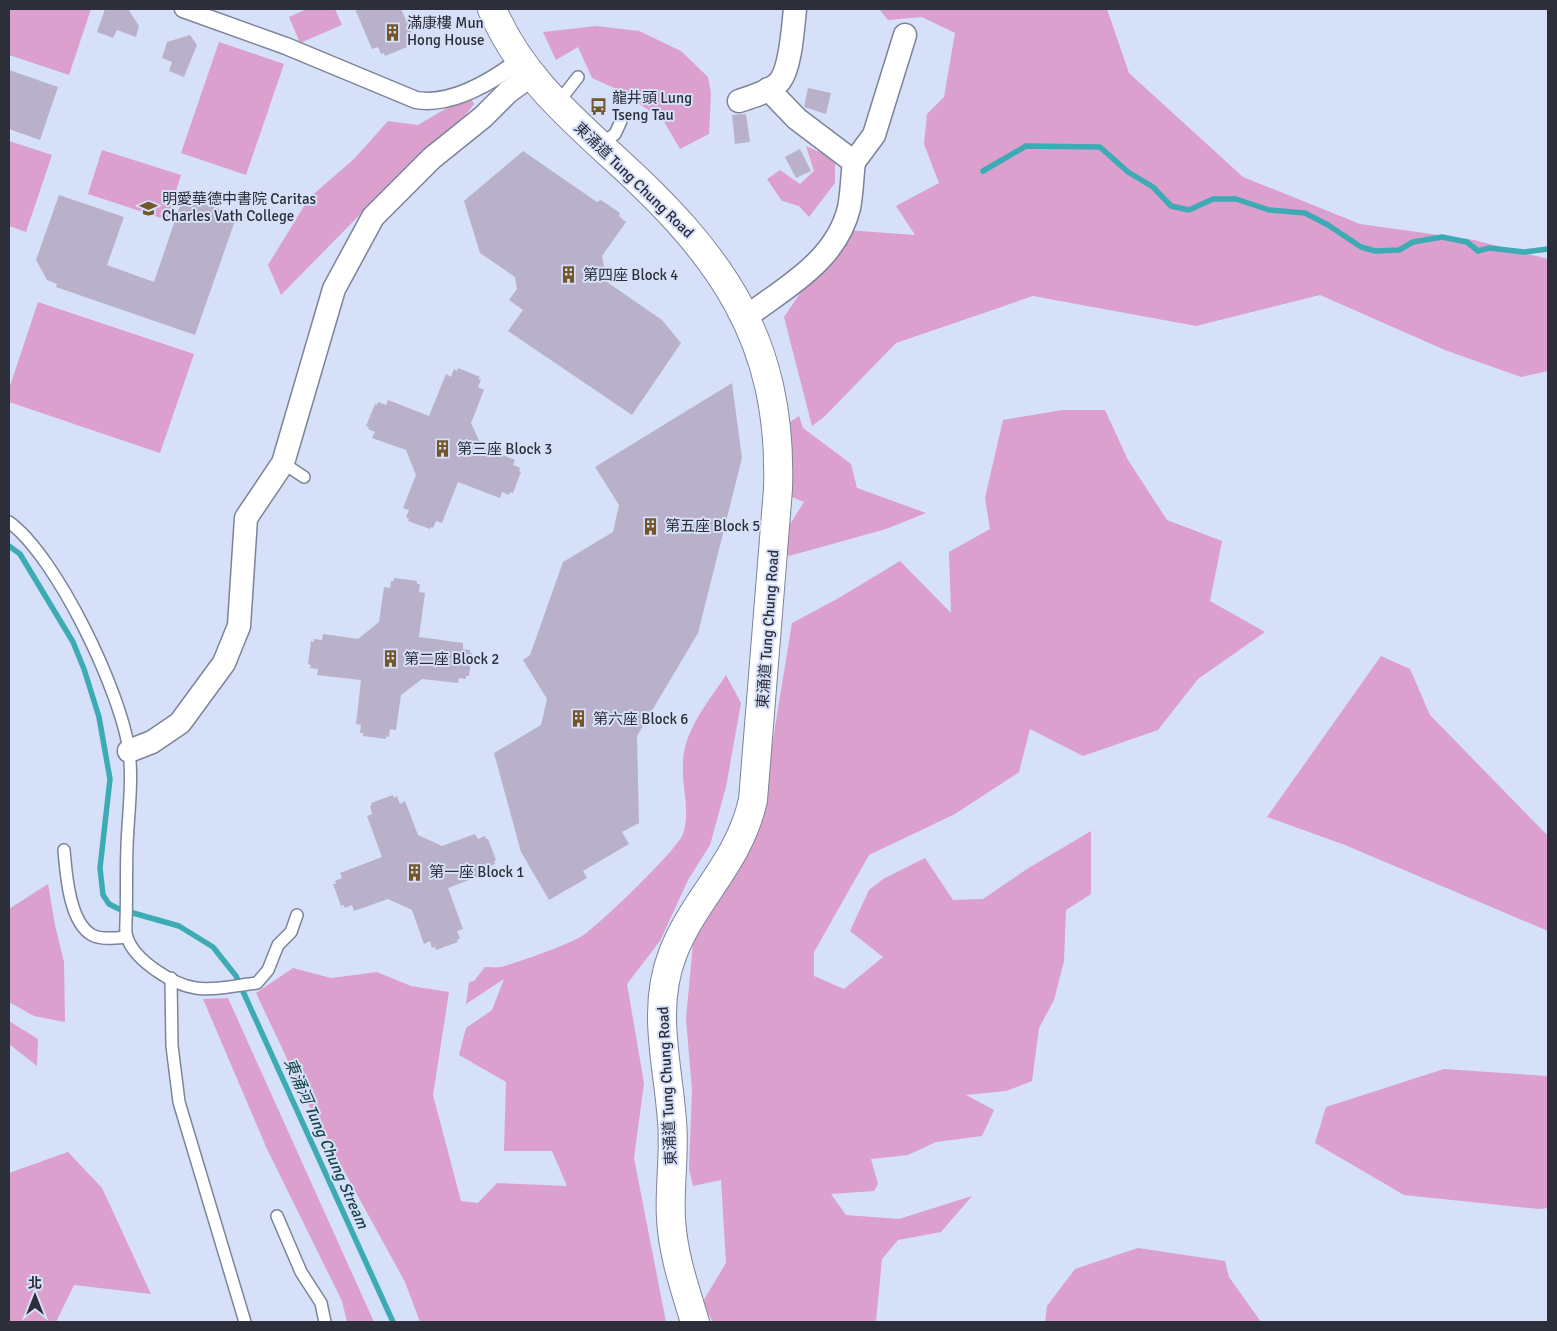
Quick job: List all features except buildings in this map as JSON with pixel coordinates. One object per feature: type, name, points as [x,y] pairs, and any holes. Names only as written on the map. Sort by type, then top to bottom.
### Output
[{"type":"main road","name":"東涌道 Tung Chung Road","points":[[492,9],[524,68],[556,105],[641,183],[706,252],[746,317],[769,381],[777,424],[779,458],[755,788],[750,812],[739,843],[725,868],[687,924],[673,954],[661,1005],[663,1051],[672,1122],[672,1234],[681,1276],[695,1322]]},
{"type":"street","points":[[183,9],[286,46],[416,100],[427,102],[443,100],[524,68]]},
{"type":"street","points":[[739,102],[768,89],[780,80],[790,51],[795,9]]},
{"type":"street","points":[[746,317],[805,275],[834,242],[849,208],[854,162],[874,135],[897,53],[905,35]]},
{"type":"street","points":[[129,751],[152,742],[180,723],[224,663],[239,626],[246,518],[283,463],[334,289],[373,217],[432,158],[484,117],[508,92],[524,68]]},
{"type":"street","points":[[768,89],[798,119],[854,162]]},
{"type":"lane","points":[[556,105],[578,77]]},
{"type":"lane","points":[[600,145],[615,134],[621,121]]},
{"type":"lane","points":[[283,463],[304,477]]},
{"type":"lane","points":[[9,522],[23,533],[58,581],[85,629],[118,711],[129,751],[126,937],[134,951],[145,962],[186,986],[198,988],[257,983],[268,970],[278,945],[291,932],[297,915]]},
{"type":"lane","points":[[64,850],[66,879],[76,915],[83,928],[93,936],[126,937]]},
{"type":"lane","points":[[171,978],[172,1046],[179,1102],[245,1322]]},
{"type":"lane","points":[[276,1216],[301,1272],[321,1303],[325,1322]]},
{"type":"shaded area","points":[[9,9],[91,9],[69,75],[9,55]]},
{"type":"shaded area","points":[[307,9],[335,9],[342,25],[300,43],[289,17]]},
{"type":"shaded area","points":[[879,9],[1107,9],[1129,73],[1243,177],[1360,224],[1474,240],[1548,259],[1548,371],[1521,377],[1445,350],[1320,295],[1196,326],[1033,296],[896,343],[825,416],[812,426],[784,317],[812,276],[833,229],[915,235],[896,206],[939,183],[924,144],[927,114],[944,97],[955,33],[922,17],[888,20]]},
{"type":"shaded area","points":[[596,26],[639,31],[681,51],[708,77],[711,93],[709,134],[680,149],[663,120],[621,91],[592,78],[578,47],[556,60],[543,32]]},
{"type":"shaded area","points":[[219,42],[284,64],[246,175],[181,153]]},
{"type":"shaded area","points":[[469,95],[474,104],[448,137],[389,185],[281,295],[268,265],[309,198],[354,159],[388,121],[418,125]]},
{"type":"shaded area","points":[[9,141],[52,155],[26,232],[9,226]]},
{"type":"shaded area","points":[[806,146],[835,159],[835,183],[809,217],[799,206],[782,201],[767,179],[780,170],[800,184],[814,171]]},
{"type":"shaded area","points":[[102,150],[181,175],[167,220],[88,194]]},
{"type":"shaded area","points":[[38,302],[194,354],[160,453],[9,402],[9,389]]},
{"type":"shaded area","points":[[1062,410],[1105,410],[1128,460],[1167,520],[1222,541],[1210,601],[1265,632],[1198,679],[1158,730],[1083,756],[1030,729],[1019,772],[955,814],[869,855],[814,952],[814,976],[844,989],[883,957],[850,931],[869,890],[883,879],[925,858],[953,900],[983,899],[1027,869],[1091,831],[1091,894],[1066,910],[1064,961],[1054,1000],[1039,1028],[1032,1081],[1006,1091],[966,1095],[994,1110],[982,1136],[936,1142],[908,1155],[871,1159],[878,1184],[874,1191],[831,1194],[846,1215],[899,1219],[972,1196],[941,1232],[898,1240],[882,1259],[876,1322],[713,1322],[702,1303],[726,1263],[721,1180],[693,1186],[689,1169],[692,1090],[686,1019],[693,943],[763,801],[792,623],[837,599],[900,561],[951,613],[949,552],[990,529],[985,498],[1003,420]]},
{"type":"shaded area","points":[[799,416],[803,428],[851,464],[857,488],[926,513],[886,529],[789,556],[780,540],[804,502],[785,494],[787,424]]},
{"type":"shaded area","points":[[1381,656],[1410,669],[1430,715],[1548,836],[1548,931],[1345,845],[1267,817]]},
{"type":"shaded area","points":[[726,675],[741,703],[726,787],[710,845],[688,880],[660,941],[627,984],[644,1083],[634,1158],[666,1322],[420,1322],[405,1282],[314,1116],[256,993],[293,968],[331,978],[377,972],[411,986],[449,992],[433,1095],[461,1201],[478,1203],[497,1183],[567,1186],[552,1151],[504,1151],[506,1082],[459,1055],[466,1028],[492,1010],[504,979],[466,1004],[469,982],[474,981],[485,967],[501,967],[579,938],[622,901],[668,854],[683,834],[685,825],[684,750],[699,716]]},
{"type":"shaded area","points":[[48,884],[64,962],[65,1022],[34,1016],[9,1002],[9,909]]},
{"type":"shaded area","points":[[228,998],[374,1322],[347,1322],[342,1301],[267,1149],[203,999]]},
{"type":"shaded area","points":[[9,1021],[38,1039],[37,1066],[9,1044]]},
{"type":"shaded area","points":[[1444,1069],[1548,1076],[1548,1208],[1539,1209],[1404,1195],[1315,1143],[1326,1107]]},
{"type":"shaded area","points":[[68,1152],[102,1188],[151,1294],[74,1285],[56,1322],[9,1322],[9,1173]]},
{"type":"shaded area","points":[[1138,1248],[1225,1261],[1229,1277],[1261,1322],[1045,1322],[1047,1306],[1075,1269]]},
{"type":"waterway","points":[[983,171],[1026,146],[1100,147],[1128,172],[1153,187],[1171,206],[1189,210],[1213,199],[1236,199],[1269,210],[1305,213],[1328,225],[1361,247],[1375,251],[1399,250],[1413,242],[1442,237],[1467,242],[1478,251],[1489,248],[1524,252],[1548,249]]},
{"type":"waterway","name":"東涌河 Tung Chung Stream","points":[[9,546],[20,554],[73,642],[84,669],[99,717],[110,779],[100,868],[103,895],[109,904],[119,909],[179,926],[213,947],[236,976],[393,1322]]},
{"type":"place","name":"滿康樓 Mun Hong House","points":[[393,32]]},
{"type":"place","name":"龍井頭 Lung Tseng Tau","points":[[598,107]]},
{"type":"place","name":"明愛華德中書院 Caritas Charles Vath College","points":[[148,208]]},
{"type":"place","name":"第四座 Block 4","points":[[569,275]]},
{"type":"place","name":"第三座 Block 3","points":[[443,449]]},
{"type":"place","name":"第五座 Block 5","points":[[651,526]]},
{"type":"place","name":"第二座 Block 2","points":[[390,659]]},
{"type":"place","name":"第六座 Block 6","points":[[579,719]]},
{"type":"place","name":"第一座 Block 1","points":[[415,872]]}]
